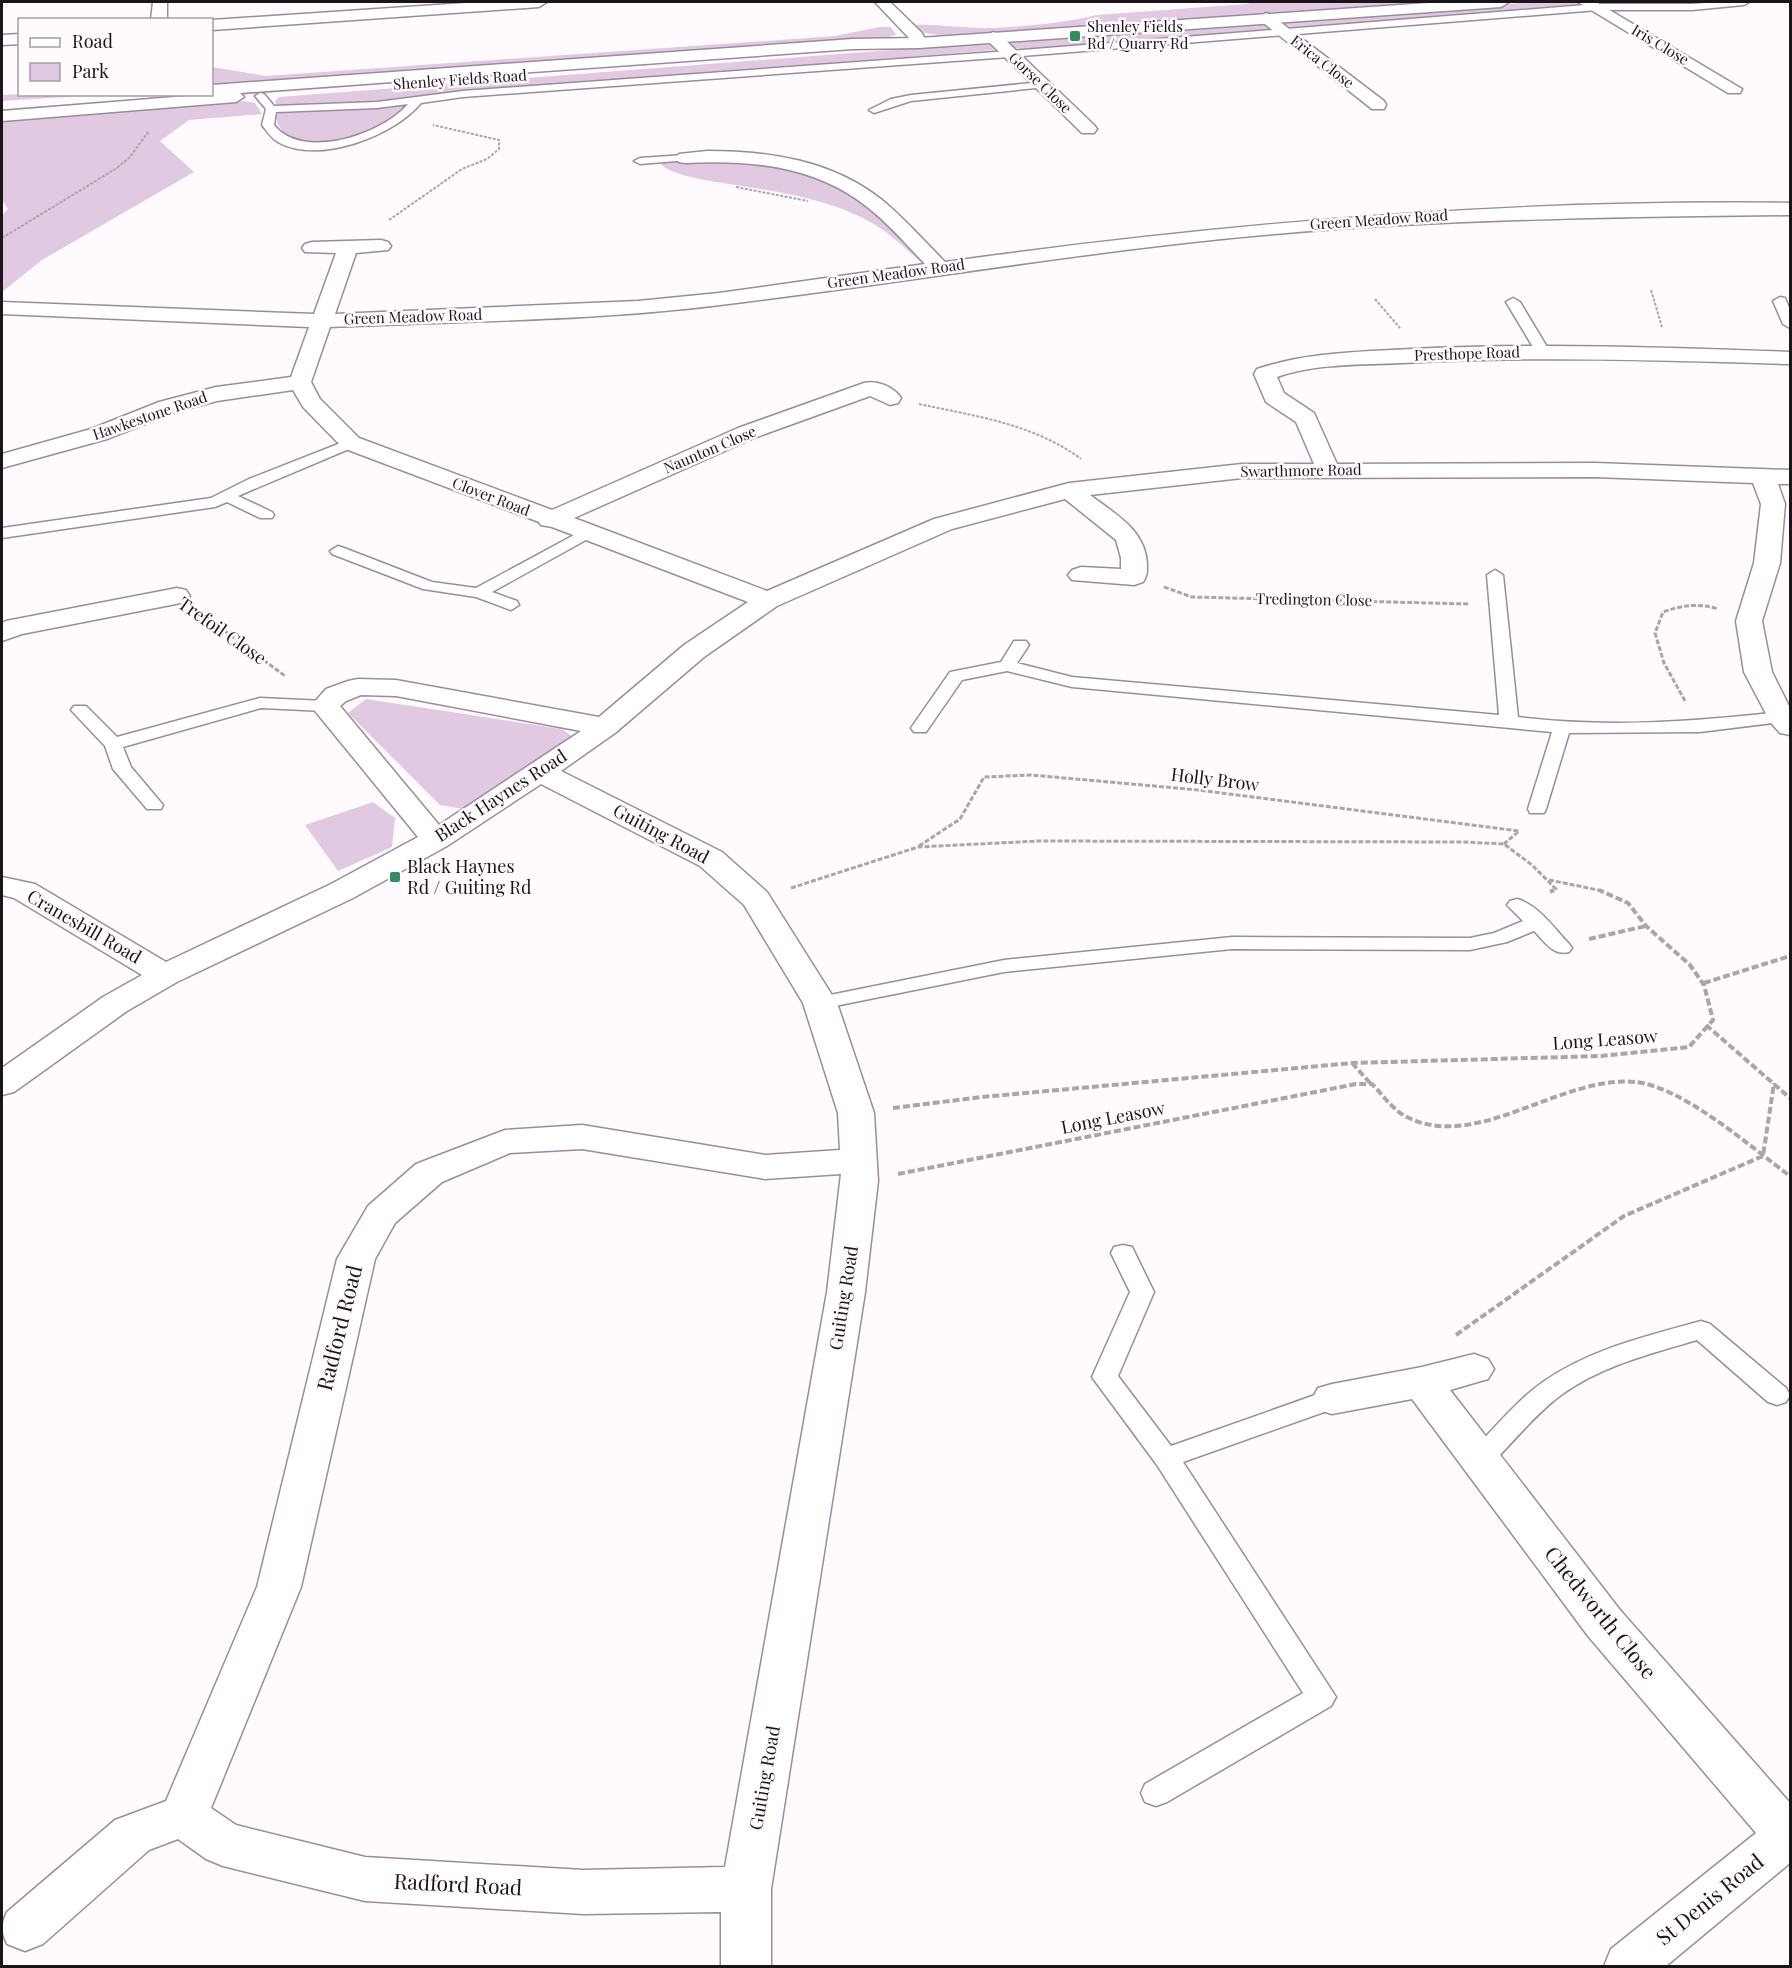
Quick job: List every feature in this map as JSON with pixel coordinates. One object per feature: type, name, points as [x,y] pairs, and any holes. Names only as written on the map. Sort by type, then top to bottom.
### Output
[{"type":"street","points":[[159,18],[160,2]]},
{"type":"street","points":[[213,25],[539,2]]},
{"type":"street","points":[[882,2],[916,36],[919,43]]},
{"type":"street","name":"Shenley Fields Road","points":[[2,106],[260,96],[864,50],[993,37],[1501,2]]},
{"type":"street","name":"Iris Close","points":[[1592,4],[1734,89]]},
{"type":"street","name":"Erica Close","points":[[1266,18],[1378,105]]},
{"type":"street","name":"Gorse Close","points":[[993,37],[1088,129]]},
{"type":"street","points":[[2,40],[18,39]]},
{"type":"street","name":"Shenley Fields Road","points":[[213,90],[854,44],[919,43]]},
{"type":"street","name":"Shenley Fields Road","points":[[2,116],[160,99]]},
{"type":"street","points":[[685,158],[764,158],[806,166],[852,188],[893,221],[939,267]]},
{"type":"street","name":"Green Meadow Road","points":[[2,308],[321,321],[638,307],[718,299],[1119,243],[1277,228],[1426,216],[1584,210],[1791,209]]},
{"type":"street","points":[[312,248],[381,246]]},
{"type":"street","points":[[300,382],[348,247]]},
{"type":"street","name":"Presthope Road","points":[[1328,470],[1306,418],[1274,397],[1265,374],[1277,369],[1328,361],[1479,351],[1791,358]]},
{"type":"street","name":"Clover Road","points":[[300,382],[311,402],[351,443],[550,520],[768,600]]},
{"type":"street","name":"Hawkestone Road","points":[[2,461],[99,434],[167,407],[216,394],[300,382]]},
{"type":"street","name":"Naunton Close","points":[[550,520],[746,433],[874,389]]},
{"type":"street","name":"Swarthmore Road","points":[[827,573],[943,524],[1069,490],[1108,484],[1242,471],[1328,470],[1595,470],[1791,477]]},
{"type":"street","points":[[1763,476],[1773,504],[1767,563],[1749,621],[1758,672],[1786,722]]},
{"type":"street","points":[[1069,490],[1128,537],[1134,558],[1134,577],[1081,575]]},
{"type":"street","name":"Black Haynes Road","points":[[2,1084],[115,1004],[165,975],[342,891],[435,840],[540,772],[604,727],[694,651],[768,600],[827,573]]},
{"type":"street","name":"Trefoil Close","points":[[2,633],[15,627],[177,596]]},
{"type":"street","points":[[435,840],[325,706],[336,695],[358,687],[396,688],[604,727]]},
{"type":"street","name":"Guiting Road","points":[[540,772],[711,859],[756,899],[820,1003],[856,1113],[859,1171],[846,1292],[746,1889],[746,1966]]},
{"type":"street","name":"Cranesbill Road","points":[[2,886],[24,891],[165,975]]},
{"type":"street","name":"Radford Road","points":[[746,1889],[583,1892],[365,1880],[223,1844],[184,1816],[279,1587],[356,1259],[381,1215],[429,1173],[506,1142],[582,1137],[765,1167],[859,1171]]},
{"type":"street","points":[[1332,1400],[1474,1369]]},
{"type":"street","name":"Chedworth Close","points":[[1422,1382],[1604,1623],[1790,1835]]},
{"type":"street","points":[[25,1928],[132,1835],[184,1816]]},
{"type":"street","name":"St Denis Road","points":[[1629,1966],[1790,1835]]},
{"type":"lane","points":[[260,96],[272,109],[377,105],[463,94],[1009,54],[1592,4],[1692,7],[1744,2]]},
{"type":"lane","points":[[874,110],[904,99],[1042,85]]},
{"type":"lane","points":[[272,109],[268,125],[278,137],[297,143],[328,144],[357,140],[388,126],[414,107],[418,99]]},
{"type":"lane","points":[[640,161],[685,158]]},
{"type":"lane","points":[[1513,302],[1543,352]]},
{"type":"lane","points":[[1780,302],[1791,324]]},
{"type":"lane","points":[[2,533],[180,509],[215,502],[254,482],[351,443]]},
{"type":"lane","points":[[226,496],[266,515]]},
{"type":"lane","points":[[478,593],[587,533]]},
{"type":"lane","points":[[338,551],[429,586],[478,593],[511,605]]},
{"type":"lane","points":[[1495,575],[1509,721]]},
{"type":"lane","points":[[1006,666],[1020,645]]},
{"type":"lane","points":[[920,728],[956,676],[1006,666],[1072,682],[1509,721],[1562,728],[1700,727],[1786,722]]},
{"type":"lane","points":[[113,744],[260,703],[325,706]]},
{"type":"lane","points":[[80,710],[113,744],[122,769],[154,805]]},
{"type":"lane","points":[[1537,809],[1562,728]]},
{"type":"lane","points":[[1517,905],[1537,921],[1562,948]]},
{"type":"lane","points":[[820,1003],[1004,966],[1232,942],[1470,944],[1500,938],[1537,921]]},
{"type":"lane","points":[[1123,1253],[1142,1292],[1105,1377],[1166,1458],[1321,1697],[1156,1792]]},
{"type":"lane","points":[[1480,1459],[1551,1390],[1589,1367],[1620,1354],[1701,1330],[1777,1395]]},
{"type":"lane","points":[[1166,1458],[1332,1400]]},
{"type":"path","points":[[2,238],[117,168],[130,157],[151,129],[160,99]]},
{"type":"path","points":[[348,247],[462,169],[487,159],[499,149],[499,140],[491,137],[399,118]]},
{"type":"path","points":[[1651,291],[1671,354]]},
{"type":"path","points":[[874,389],[1042,436],[1076,455],[1108,484]]},
{"type":"path","name":"Tredington Close","points":[[1134,577],[1192,597],[1497,605]]},
{"type":"path","name":"Trefoil Close","points":[[177,596],[325,706]]},
{"type":"path","points":[[1700,727],[1664,663],[1655,633],[1663,612],[1680,604],[1705,604],[1749,621]]},
{"type":"path","name":"Holly Brow","points":[[756,899],[918,847],[1038,841],[1504,844],[1519,831],[1198,790],[1031,775],[984,777],[960,819],[918,847]]},
{"type":"path","points":[[1504,844],[1549,880],[1586,886],[1626,901],[1646,926],[1696,969],[1704,983],[1713,1020],[1706,1025],[1791,1098]]},
{"type":"path","points":[[1562,948],[1646,926]]},
{"type":"path","points":[[1704,983],[1791,956]]},
{"type":"path","name":"Long Leasow","points":[[856,1113],[982,1097],[1352,1063],[1601,1056],[1689,1047],[1706,1025]]},
{"type":"path","points":[[1352,1063],[1408,1118],[1436,1128],[1469,1124],[1609,1081],[1638,1082],[1662,1090],[1690,1105],[1791,1176]]},
{"type":"path","points":[[1763,1156],[1774,1083]]},
{"type":"path","name":"Long Leasow","points":[[859,1171],[1356,1084],[1371,1084]]},
{"type":"path","points":[[1474,1369],[1452,1337],[1624,1215],[1763,1156]]},
{"type":"green space","points":[[1252,2],[1473,2],[945,36],[925,33],[914,25],[1007,27],[1059,22],[1097,15]]},
{"type":"green space","points":[[1535,2],[1733,2],[1689,6],[1564,6],[1293,28],[1282,22]]},
{"type":"green space","points":[[1261,23],[1270,30],[1029,50],[1016,48],[1010,44],[1010,41]]},
{"type":"green space","points":[[879,27],[891,27],[896,35],[876,40],[213,86],[213,67],[266,76],[835,36]]},
{"type":"green space","points":[[990,44],[995,50],[380,101],[284,106],[276,104],[275,101],[279,97]]},
{"type":"green space","points":[[846,47],[848,49],[2,113],[2,109],[179,96],[213,96],[213,94]]},
{"type":"green space","points":[[18,94],[18,96],[81,96],[2,101],[2,95]]},
{"type":"green space","points":[[244,101],[255,103],[262,114],[189,120],[160,141],[194,172],[42,260],[2,292],[2,215],[8,209],[2,200],[2,120]]},
{"type":"green space","points":[[399,104],[407,106],[396,117],[378,127],[358,135],[314,142],[296,139],[282,131],[276,115],[285,110]]},
{"type":"green space","points":[[711,158],[762,160],[848,189],[930,262],[923,264],[883,230],[845,210],[793,195],[685,176],[659,162]]},
{"type":"green space","points":[[366,699],[562,729],[573,737],[463,809],[440,805],[348,713]]},
{"type":"green space","points":[[373,802],[395,818],[392,847],[338,871],[305,825]]},
{"type":"place","name":"Shenley Fields Rd / Quarry Rd","points":[[1075,36]]},
{"type":"place","name":"Black Haynes Rd / Guiting Rd","points":[[395,877]]}]
